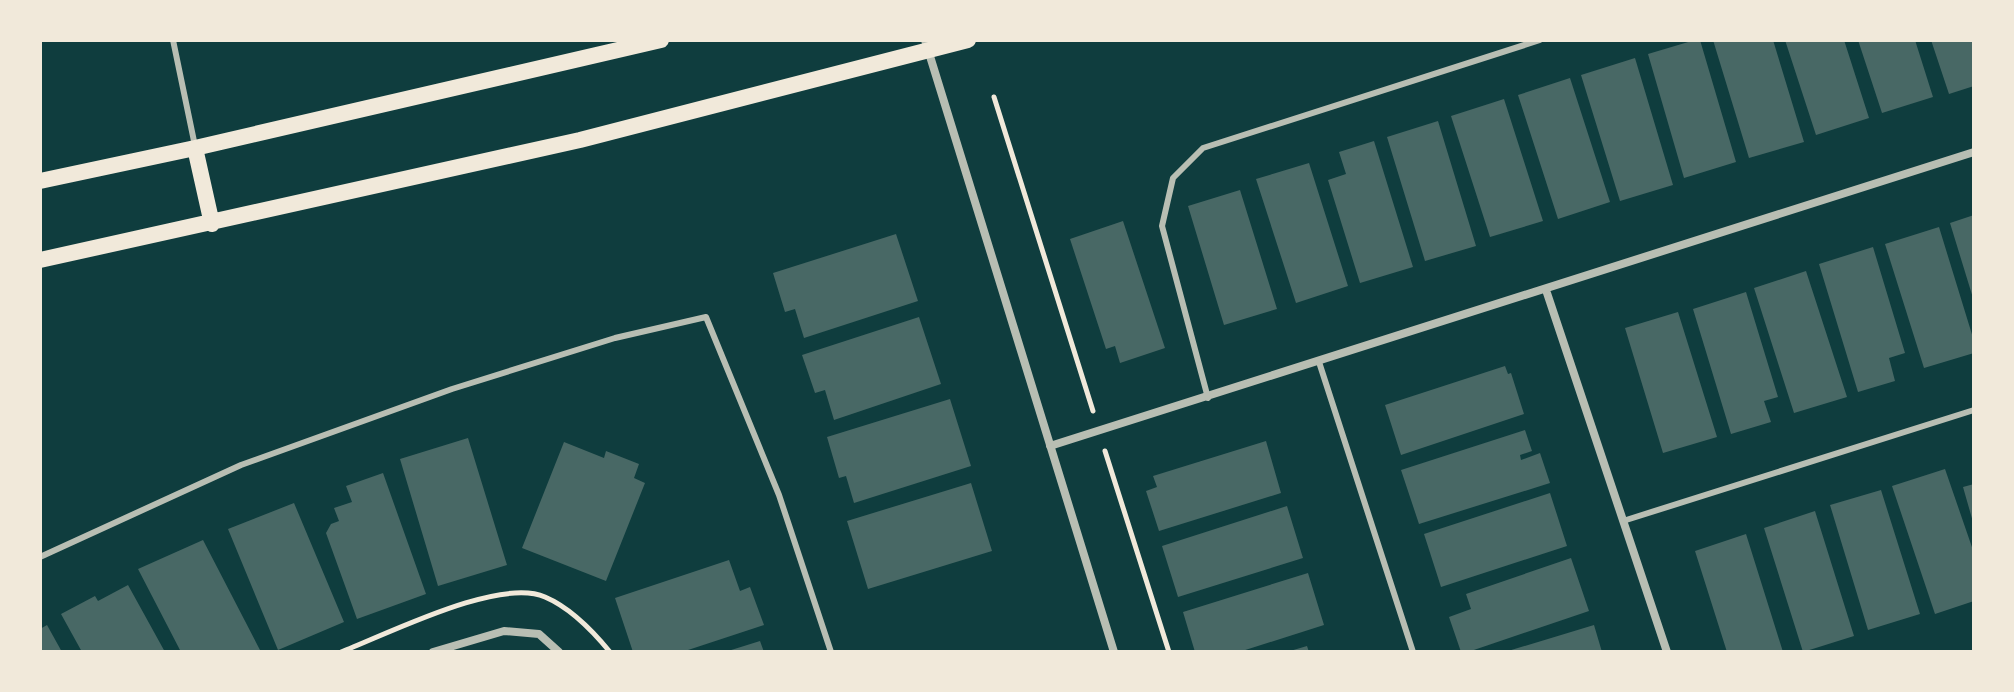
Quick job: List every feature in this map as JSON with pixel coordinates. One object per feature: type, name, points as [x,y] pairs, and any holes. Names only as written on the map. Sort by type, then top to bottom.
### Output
[{"type":"main road","points":[[40,181],[195,148],[626,44],[661,40]]},
{"type":"main road","points":[[40,260],[580,140],[926,46],[968,40]]},
{"type":"main road","points":[[195,148],[212,224]]},
{"type":"street","points":[[926,46],[1114,652]]},
{"type":"street","points":[[1050,446],[1974,152]]},
{"type":"street","points":[[1546,290],[1667,652]]},
{"type":"street","points":[[433,652],[504,631],[539,634],[559,652]]},
{"type":"lane","points":[[173,40],[195,148]]},
{"type":"lane","points":[[1208,398],[1162,226],[1173,178],[1203,148],[1540,40]]},
{"type":"lane","points":[[40,557],[241,465],[452,389],[615,338],[706,317],[779,495],[831,652]]},
{"type":"lane","points":[[1319,362],[1413,652]]},
{"type":"lane","points":[[1623,521],[1974,410]]},
{"type":"path","points":[[994,97],[1169,652]]},
{"type":"building","points":[[1700,40],[1736,162],[1684,178],[1648,54]]},
{"type":"building","points":[[1713,40],[1773,40],[1804,142],[1749,158]]},
{"type":"building","points":[[1785,40],[1844,40],[1869,118],[1816,135]]},
{"type":"building","points":[[1858,40],[1915,40],[1933,97],[1882,113]]},
{"type":"building","points":[[1931,40],[1974,40],[1974,86],[1949,94]]},
{"type":"building","points":[[1635,58],[1673,185],[1620,201],[1581,75]]},
{"type":"building","points":[[1570,78],[1610,202],[1558,219],[1518,95]]},
{"type":"building","points":[[1504,99],[1543,221],[1490,237],[1451,116]]},
{"type":"building","points":[[1438,121],[1476,246],[1425,261],[1387,137]]},
{"type":"building","points":[[1374,141],[1413,267],[1360,283],[1328,180],[1346,174],[1339,152]]},
{"type":"building","points":[[1309,163],[1348,286],[1296,303],[1256,179]]},
{"type":"building","points":[[1240,190],[1277,309],[1224,325],[1188,206]]},
{"type":"building","points":[[1974,215],[1974,298],[1973,298],[1950,223]]},
{"type":"building","points":[[1123,221],[1165,348],[1120,363],[1115,346],[1106,349],[1070,239]]},
{"type":"building","points":[[1939,227],[1974,341],[1974,353],[1924,368],[1885,244]]},
{"type":"building","points":[[896,234],[918,301],[804,338],[795,309],[785,312],[773,273]]},
{"type":"building","points":[[1873,247],[1905,353],[1889,358],[1895,381],[1858,392],[1819,264]]},
{"type":"building","points":[[1806,271],[1847,397],[1794,413],[1754,288]]},
{"type":"building","points":[[1746,292],[1778,397],[1764,401],[1771,422],[1731,434],[1693,309]]},
{"type":"building","points":[[1678,312],[1717,437],[1663,453],[1625,328]]},
{"type":"building","points":[[919,317],[941,384],[834,420],[825,390],[815,393],[802,355]]},
{"type":"building","points":[[1505,366],[1508,374],[1511,373],[1524,414],[1401,455],[1385,405]]},
{"type":"building","points":[[950,399],[971,466],[854,503],[846,476],[839,478],[827,437]]},
{"type":"building","points":[[1525,430],[1532,451],[1520,455],[1521,460],[1540,453],[1550,483],[1419,524],[1401,470]]},
{"type":"building","points":[[468,438],[507,565],[438,586],[400,459]]},
{"type":"building","points":[[1266,441],[1281,493],[1159,531],[1146,491],[1157,487],[1153,476]]},
{"type":"building","points":[[564,442],[604,458],[606,451],[639,464],[634,478],[645,483],[606,581],[522,548]]},
{"type":"building","points":[[1945,469],[1974,553],[1974,601],[1935,614],[1892,486]]},
{"type":"building","points":[[383,473],[426,594],[357,619],[326,533],[331,524],[339,521],[334,508],[352,502],[346,486]]},
{"type":"building","points":[[971,483],[992,551],[868,589],[847,521]]},
{"type":"building","points":[[1974,484],[1974,522],[1973,522],[1963,487]]},
{"type":"building","points":[[1881,490],[1920,614],[1868,630],[1830,505]]},
{"type":"building","points":[[1550,493],[1567,546],[1441,587],[1424,534]]},
{"type":"building","points":[[294,503],[344,622],[278,650],[228,529]]},
{"type":"building","points":[[1287,506],[1303,558],[1178,597],[1162,546]]},
{"type":"building","points":[[1815,511],[1854,636],[1803,652],[1764,528]]},
{"type":"building","points":[[1746,534],[1783,652],[1727,652],[1695,551]]},
{"type":"building","points":[[203,540],[261,652],[181,652],[138,569]]},
{"type":"building","points":[[1571,558],[1589,611],[1461,652],[1449,617],[1471,609],[1466,594]]},
{"type":"building","points":[[729,560],[740,591],[750,587],[764,625],[682,652],[633,652],[615,598]]},
{"type":"building","points":[[1308,573],[1324,625],[1239,652],[1195,652],[1183,612]]},
{"type":"building","points":[[128,585],[165,652],[82,652],[61,614],[95,596],[98,601]]},
{"type":"building","points":[[47,625],[62,652],[40,652],[40,629]]},
{"type":"building","points":[[1594,625],[1602,652],[1508,652],[1508,651]]},
{"type":"building","points":[[760,641],[764,652],[728,652],[728,651]]},
{"type":"building","points":[[1307,646],[1309,652],[1290,652],[1290,651]]}]
